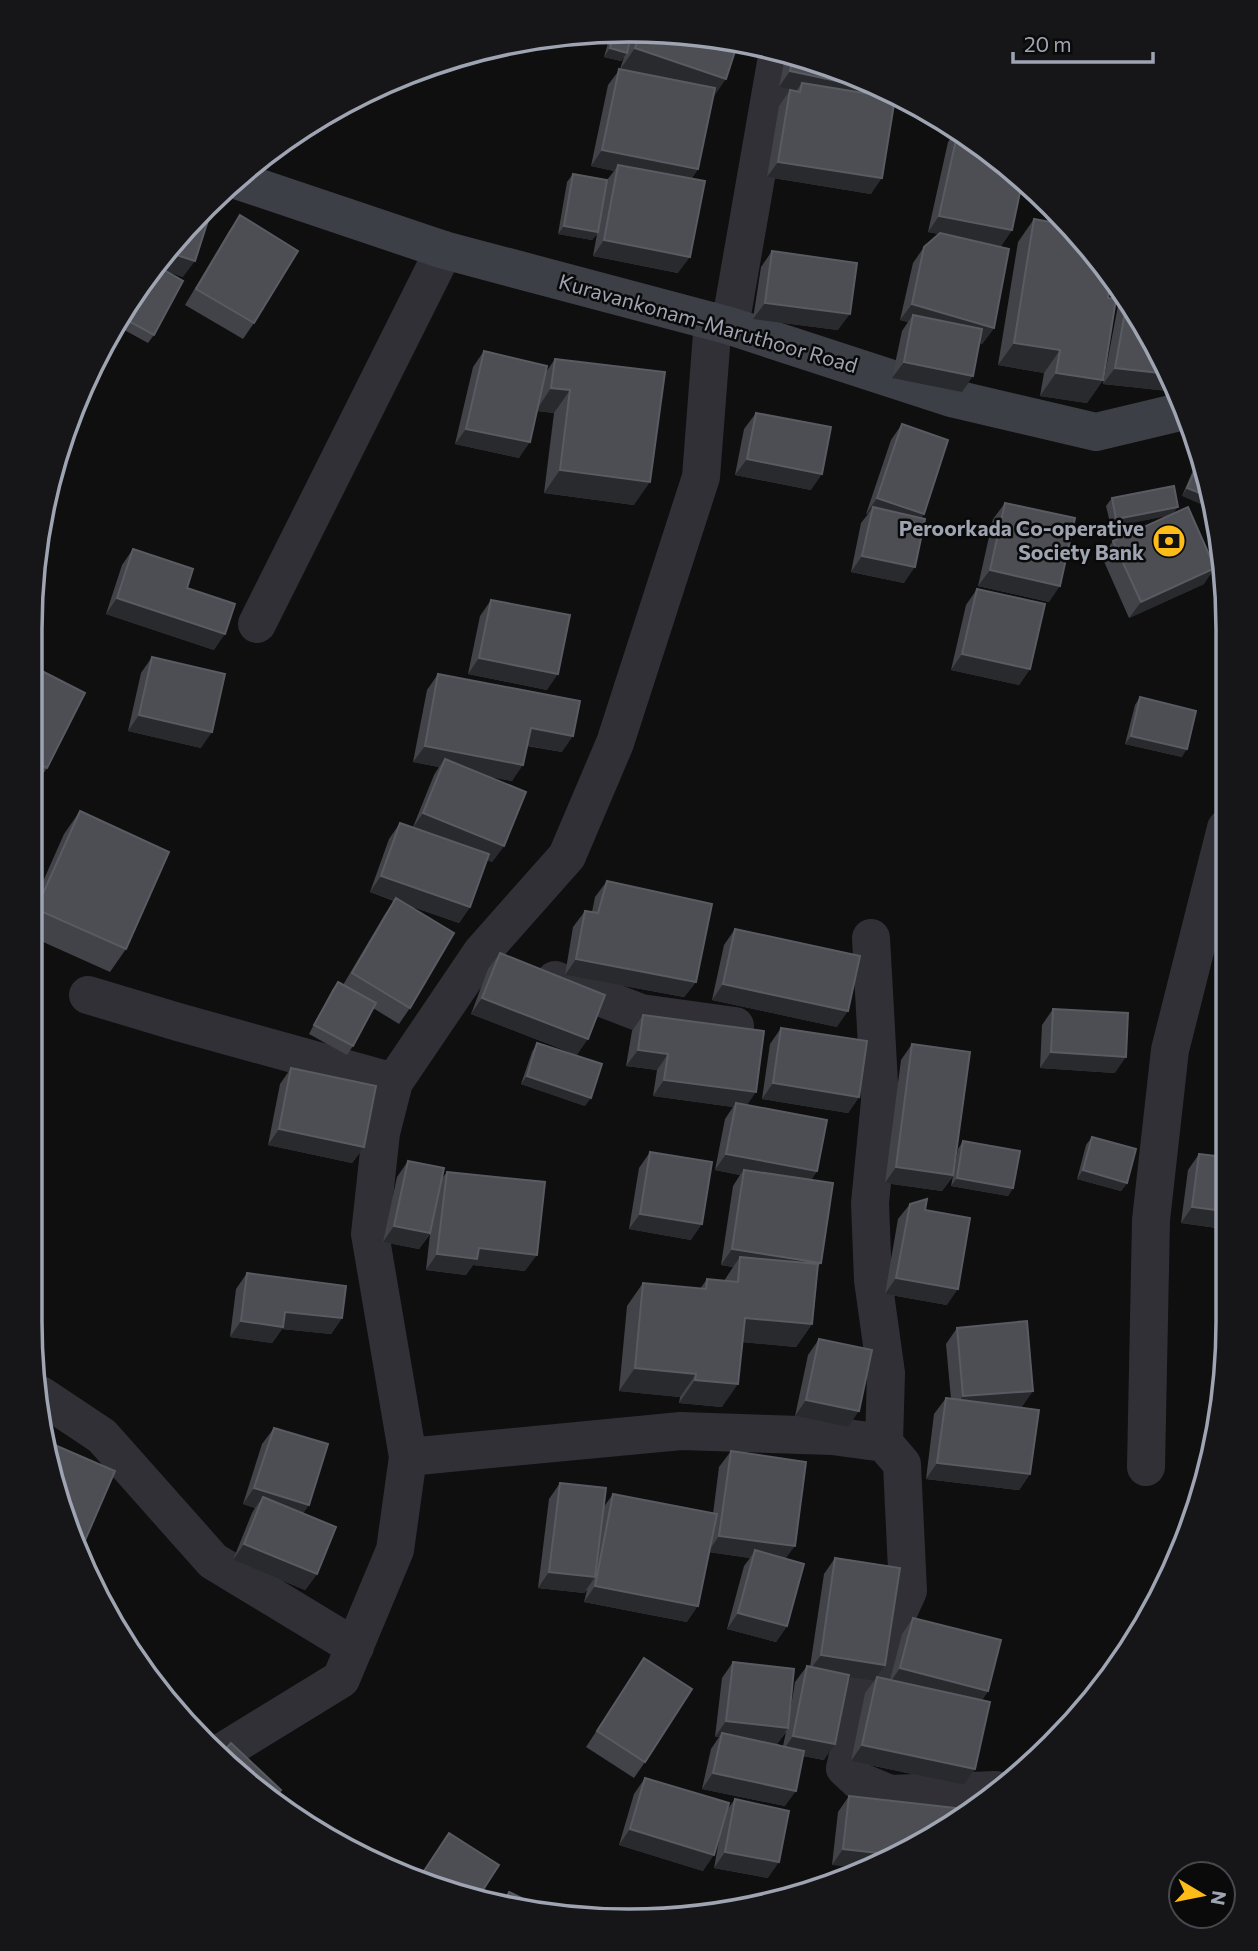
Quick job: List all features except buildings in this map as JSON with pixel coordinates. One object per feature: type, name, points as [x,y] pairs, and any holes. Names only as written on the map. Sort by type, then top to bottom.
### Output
[{"type":"main road","name":"Kuravankonam-Maruthoor Road","points":[[251,181],[444,250],[722,324],[951,398],[1097,432],[1175,413]]},
{"type":"street","points":[[227,1749],[341,1679],[395,1550],[408,1457],[370,1234],[381,1133],[394,1082],[482,952],[567,856],[615,743],[701,477],[722,324],[776,61]]},
{"type":"street","points":[[257,624],[444,250]]},
{"type":"street","points":[[1146,1467],[1152,1220],[1170,1050],[1216,868]]},
{"type":"street","points":[[871,938],[880,1101],[870,1203],[873,1280],[886,1373],[884,1443]]},
{"type":"street","points":[[482,952],[641,1013],[735,1026]]},
{"type":"street","points":[[88,995],[394,1082]]},
{"type":"street","points":[[47,1399],[102,1436],[212,1561],[355,1647]]},
{"type":"street","points":[[408,1457],[681,1431],[832,1436],[884,1443],[902,1464],[908,1591],[888,1635],[876,1686],[866,1688],[860,1704],[845,1768],[859,1781],[890,1794],[982,1791]]},
{"type":"place","name":"Peroorkada Co-operative Society Bank","points":[[1169,541]]}]
